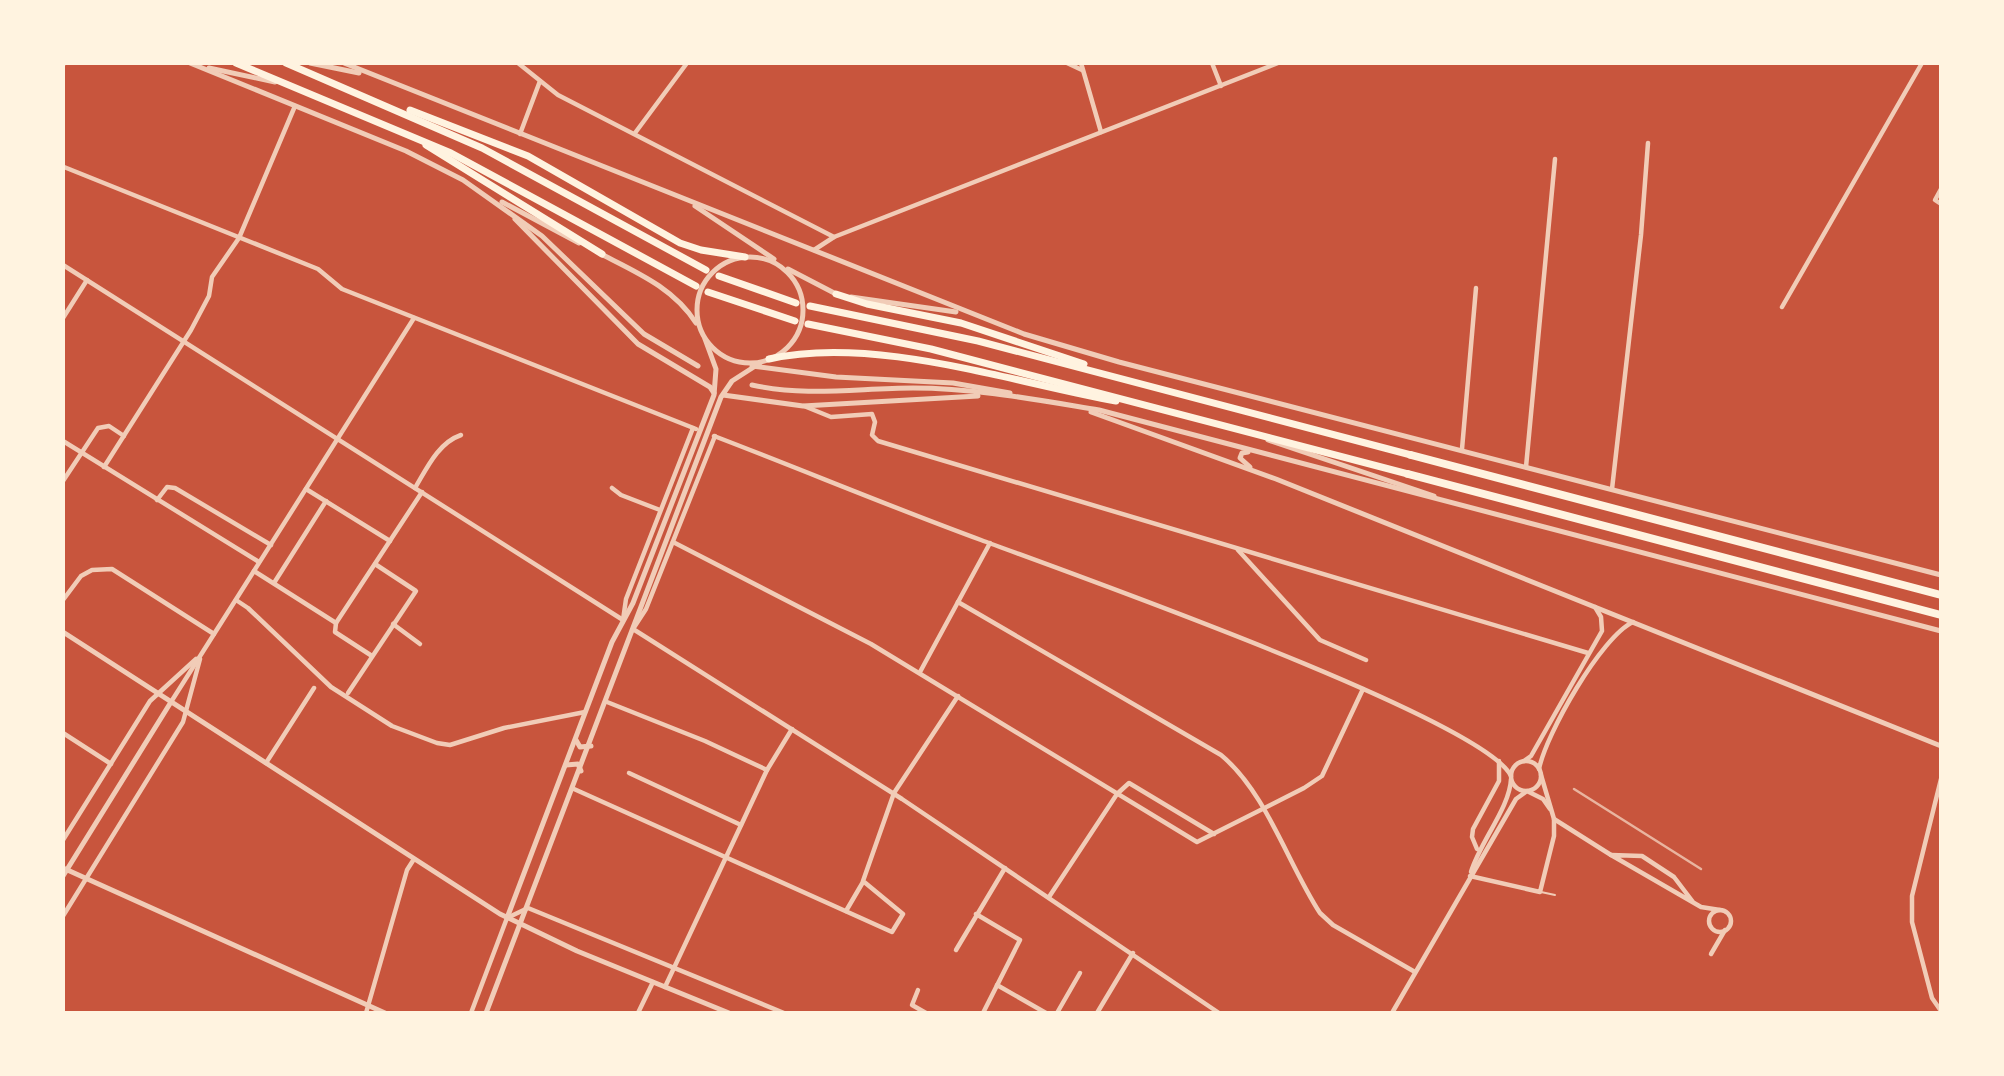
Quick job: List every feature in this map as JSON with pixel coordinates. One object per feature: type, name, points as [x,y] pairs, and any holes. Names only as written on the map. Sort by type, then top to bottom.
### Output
[{"type":"highway","points":[[1411,455],[1941,595]]},
{"type":"highway","points":[[1408,474],[1941,615]]},
{"type":"main road","points":[[236,63],[451,153],[696,286]]},
{"type":"main road","points":[[286,63],[369,96],[482,148],[706,270]]},
{"type":"main road","points":[[369,96],[451,123],[516,150],[680,243],[701,250],[745,257]]},
{"type":"main road","points":[[405,132],[602,254]]},
{"type":"main road","points":[[719,276],[799,300]]},
{"type":"main road","points":[[708,292],[795,321]]},
{"type":"main road","points":[[836,295],[961,323],[1175,393]]},
{"type":"main road","points":[[810,306],[978,341],[1411,455]]},
{"type":"main road","points":[[808,324],[931,349],[1408,474]]},
{"type":"main road","points":[[769,359],[846,350],[1171,411]]},
{"type":"street","points":[[191,63],[292,86]]},
{"type":"street","points":[[191,63],[406,151],[602,254],[671,294],[685,307],[701,332],[716,369],[714,395],[636,604],[633,629],[607,702],[486,1013]]},
{"type":"street","points":[[310,63],[382,79]]},
{"type":"street","points":[[344,63],[969,315],[1119,362],[1941,575]]},
{"type":"street","points":[[518,63],[558,95],[834,237]]},
{"type":"street","points":[[635,133],[687,63]]},
{"type":"street","points":[[1067,63],[1083,71]]},
{"type":"street","points":[[1081,63],[1101,132]]},
{"type":"street","points":[[1212,63],[1221,86]]},
{"type":"street","points":[[813,251],[834,237],[1278,63]]},
{"type":"street","points":[[1782,307],[1922,63]]},
{"type":"street","points":[[520,134],[540,81]]},
{"type":"street","points":[[104,467],[184,343],[209,296],[212,277],[239,237],[295,106]]},
{"type":"street","points":[[1612,489],[1642,235],[1648,143]]},
{"type":"street","points":[[1526,467],[1555,159]]},
{"type":"street","points":[[64,167],[318,269],[342,289],[694,428],[626,599],[623,620],[471,1013]]},
{"type":"street","points":[[477,188],[542,236],[636,327],[698,366]]},
{"type":"street","points":[[1941,188],[1935,200],[1941,204]]},
{"type":"street","points":[[623,620],[636,604],[721,397],[732,381],[793,341],[802,318],[792,278],[780,265],[746,238],[676,195]]},
{"type":"street","points":[[500,205],[623,332],[654,356],[710,387],[714,395]]},
{"type":"street","points":[[701,332],[697,309],[704,284],[720,266],[745,257],[762,258],[780,265],[836,295],[969,315]]},
{"type":"street","points":[[63,265],[623,620]]},
{"type":"street","points":[[63,318],[87,280]]},
{"type":"street","points":[[1462,449],[1476,288]]},
{"type":"street","points":[[63,876],[414,318]]},
{"type":"street","points":[[705,339],[722,356],[753,366],[836,377],[953,383],[1123,415],[1941,631]]},
{"type":"street","points":[[738,362],[760,363]]},
{"type":"street","points":[[752,385],[801,393],[910,388],[1037,399]]},
{"type":"street","points":[[721,397],[730,394],[803,406],[831,417],[872,414],[875,422],[872,435],[878,441],[1588,653]]},
{"type":"street","points":[[803,406],[996,395]]},
{"type":"street","points":[[1074,406],[1262,474],[1941,746]]},
{"type":"street","points":[[63,481],[101,426],[109,426],[124,436]]},
{"type":"street","points":[[1232,427],[1312,457],[1418,488],[1447,502]]},
{"type":"street","points":[[415,488],[435,456],[452,438],[461,435]]},
{"type":"street","points":[[633,629],[646,609],[713,436],[1363,689],[1436,723],[1499,760],[1517,788],[1543,799],[1550,809]]},
{"type":"street","points":[[63,441],[259,562]]},
{"type":"street","points":[[1262,474],[1244,463],[1240,456],[1245,452],[1263,454]]},
{"type":"street","points":[[158,500],[167,487],[175,488],[271,545]]},
{"type":"street","points":[[612,488],[621,495],[660,510]]},
{"type":"street","points":[[306,489],[390,541]]},
{"type":"street","points":[[372,656],[335,632],[337,623],[422,492]]},
{"type":"street","points":[[274,583],[326,501]]},
{"type":"street","points":[[673,542],[839,625],[1195,841],[1262,810],[1322,776],[1363,689]]},
{"type":"street","points":[[920,672],[990,544]]},
{"type":"street","points":[[1237,549],[1316,636],[1366,660]]},
{"type":"street","points":[[348,692],[416,591],[375,564]]},
{"type":"street","points":[[63,600],[81,576],[92,570],[112,569],[214,634]]},
{"type":"street","points":[[254,571],[337,623]]},
{"type":"street","points":[[236,600],[248,608],[331,687],[392,726],[437,743],[450,745],[503,728],[586,712]]},
{"type":"street","points":[[958,603],[1212,748],[1236,769],[1320,913],[1333,925],[1415,972]]},
{"type":"street","points":[[1595,606],[1601,617],[1602,631]]},
{"type":"street","points":[[1469,876],[1477,850],[1506,798],[1516,765],[1531,756],[1588,653],[1615,615]]},
{"type":"street","points":[[1539,769],[1550,738],[1618,624],[1615,615]]},
{"type":"street","points":[[1612,636],[1634,622]]},
{"type":"street","points":[[393,624],[420,644]]},
{"type":"street","points":[[633,629],[894,793],[1219,1013]]},
{"type":"street","points":[[63,632],[507,918],[729,1013]]},
{"type":"street","points":[[63,840],[158,693],[202,653]]},
{"type":"street","points":[[63,916],[187,712],[202,653]]},
{"type":"street","points":[[266,763],[314,688]]},
{"type":"street","points":[[846,911],[863,881],[894,793],[958,696]]},
{"type":"street","points":[[607,702],[705,741],[767,770]]},
{"type":"street","points":[[665,987],[767,770],[792,729]]},
{"type":"street","points":[[63,733],[111,764]]},
{"type":"street","points":[[576,740],[580,747],[591,746]]},
{"type":"street","points":[[1477,850],[1473,829],[1499,781],[1499,760]]},
{"type":"street","points":[[1469,876],[1540,892],[1554,835],[1554,819],[1539,769],[1524,761]]},
{"type":"street","points":[[566,765],[578,764],[581,771]]},
{"type":"street","points":[[629,773],[741,825]]},
{"type":"street","points":[[1392,1013],[1516,799],[1537,786],[1541,775]]},
{"type":"street","points":[[1941,779],[1912,896],[1912,922],[1932,998],[1941,1012]]},
{"type":"street","points":[[1049,897],[1118,794],[1133,783],[1215,834]]},
{"type":"street","points":[[574,789],[892,932],[902,914],[863,881]]},
{"type":"street","points":[[1554,819],[1701,907],[1720,910],[1730,917],[1711,954]]},
{"type":"street","points":[[1611,855],[1642,856],[1672,875],[1693,902]]},
{"type":"street","points":[[366,1013],[407,870],[414,859]]},
{"type":"street","points":[[956,950],[1005,868]]},
{"type":"street","points":[[65,869],[385,1013]]},
{"type":"street","points":[[1701,907],[1716,931],[1716,945]]},
{"type":"street","points":[[507,918],[528,908],[784,1013]]},
{"type":"street","points":[[1709,922],[1711,915],[1720,910]]},
{"type":"street","points":[[976,914],[1020,940],[983,1013]]},
{"type":"street","points":[[1716,931],[1726,929]]},
{"type":"street","points":[[1097,1013],[1133,953]]},
{"type":"street","points":[[1056,1013],[1080,974]]},
{"type":"street","points":[[638,1013],[653,982]]},
{"type":"street","points":[[997,985],[1046,1013]]},
{"type":"street","points":[[918,990],[912,1005],[926,1013]]},
{"type":"lane","points":[[1540,892],[1555,895]]},
{"type":"railway","points":[[1574,789],[1701,869]]}]
